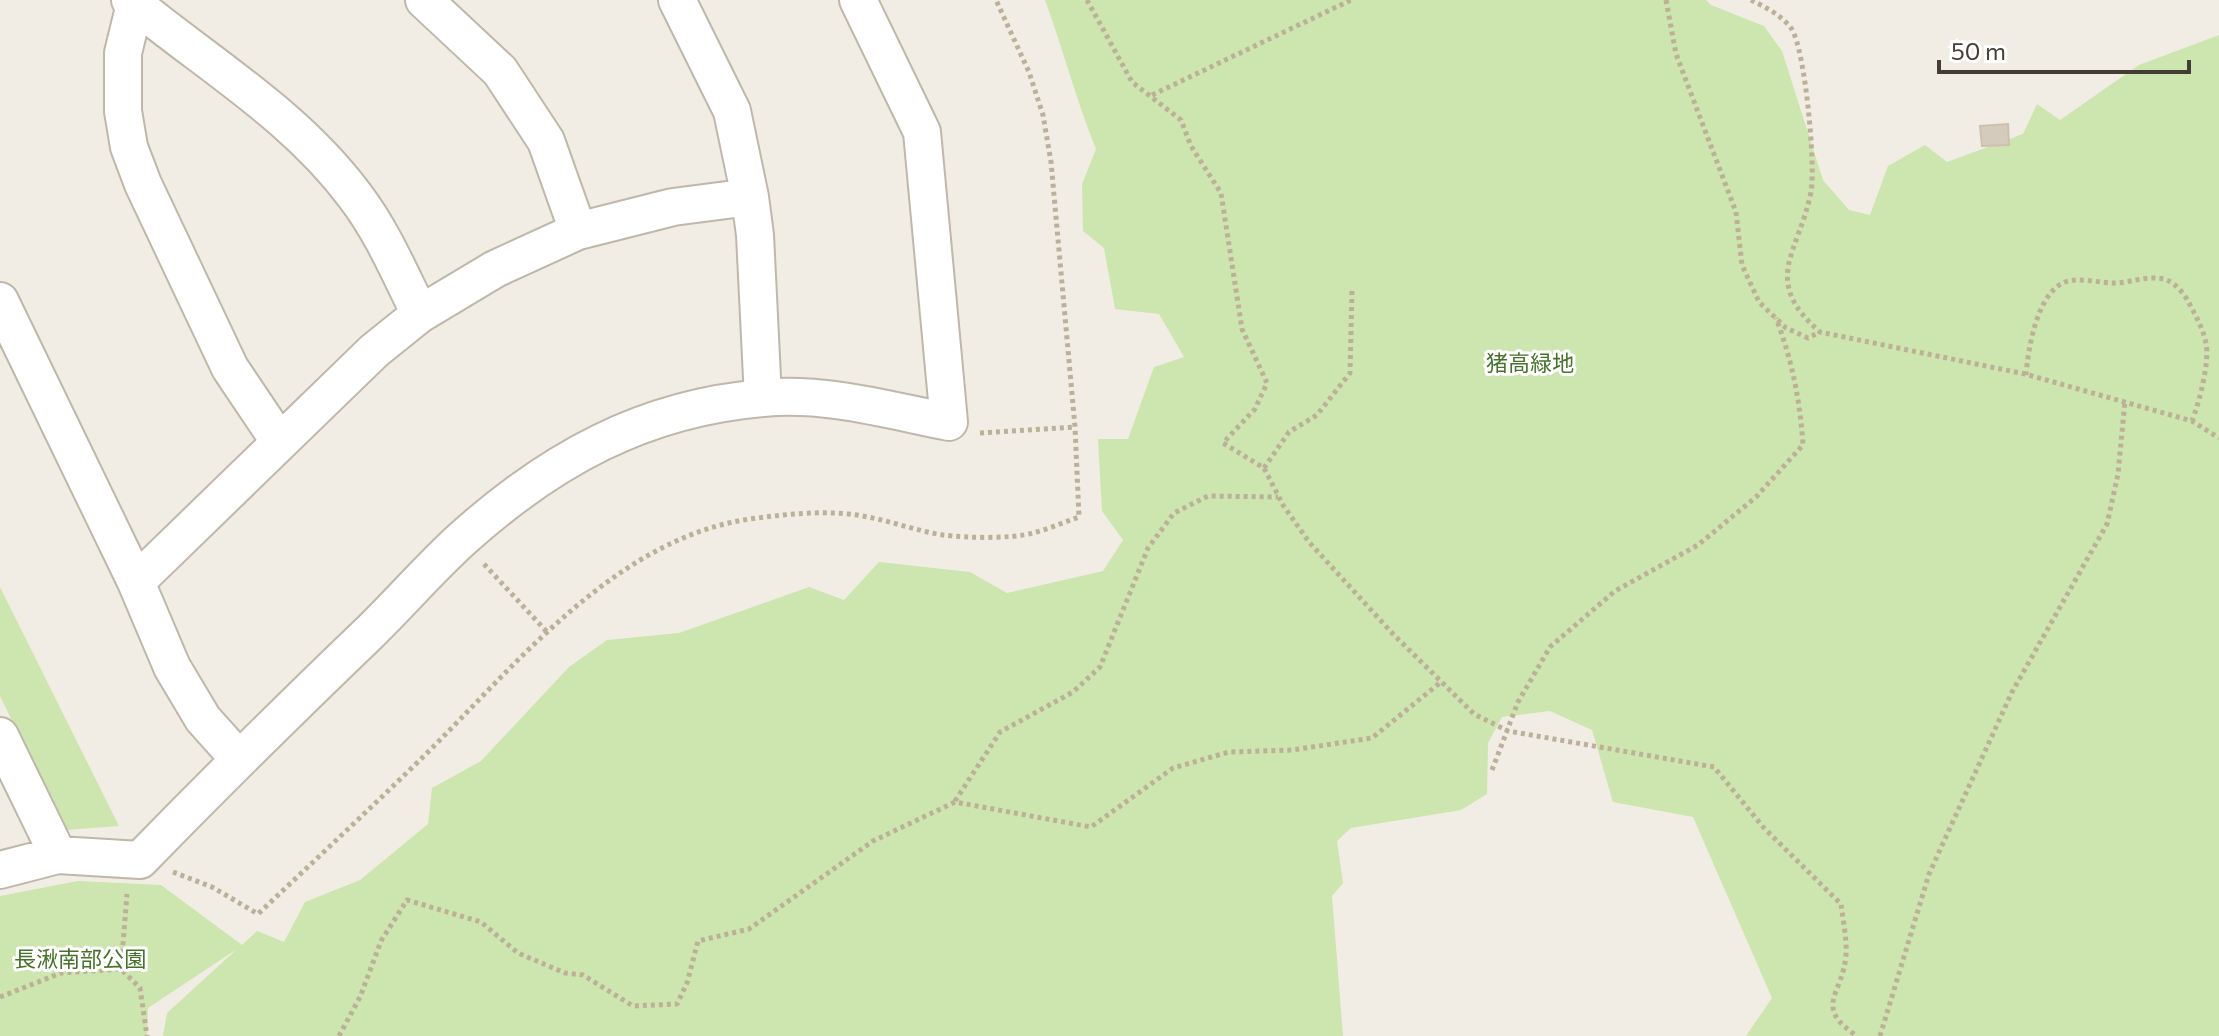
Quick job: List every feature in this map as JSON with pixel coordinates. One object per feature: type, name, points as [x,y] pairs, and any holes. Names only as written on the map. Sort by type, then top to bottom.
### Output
[{"type":"street","points":[[424,0],[500,71],[546,141],[578,231]]},
{"type":"street","points":[[677,0],[732,111],[755,235],[763,398]]},
{"type":"street","points":[[0,870],[58,855],[135,860],[461,540],[529,484],[607,437],[676,413],[763,398],[806,397],[845,401],[949,422],[922,132],[858,0]]},
{"type":"street","points":[[279,441],[230,368],[143,184],[129,147],[123,111],[123,53],[132,2],[269,105],[310,143],[356,196],[420,314]]},
{"type":"street","points":[[136,582],[374,351],[420,314],[495,269],[578,231],[673,207],[750,197]]},
{"type":"street","points":[[0,301],[136,582],[172,667],[203,719],[238,758]]},
{"type":"street","points":[[0,736],[58,855]]},
{"type":"path","points":[[121,969],[135,860],[212,887],[258,914],[406,774],[547,632],[624,571],[668,544],[706,529],[752,518],[801,513],[849,514],[943,535],[986,536],[1031,534],[1079,517],[1075,427],[1051,162],[1043,115],[1029,72],[996,0]]},
{"type":"path","points":[[1087,0],[1132,82],[1181,120],[1191,146],[1221,193],[1242,329],[1267,383],[1255,409],[1223,443],[1264,468],[1278,497],[1309,542],[1474,714],[1508,731],[1714,767],[1764,828],[1841,904],[1846,955],[1831,1008],[1838,1023],[1857,1036]]},
{"type":"path","points":[[1152,95],[1351,0]]},
{"type":"path","points":[[1666,0],[1676,54],[1736,212],[1742,265],[1759,302],[1786,328],[1808,338],[1820,332]]},
{"type":"path","points":[[1751,0],[1773,11],[1792,29],[1801,49],[1813,176],[1801,228],[1789,254],[1787,272],[1796,308],[1820,332],[2025,374],[2192,421],[2219,438]]},
{"type":"path","points":[[2025,374],[2032,328],[2052,293],[2064,283],[2082,280],[2117,283],[2151,277],[2169,281],[2184,294],[2207,345],[2198,405],[2192,421]]},
{"type":"path","points":[[1264,468],[1289,432],[1317,415],[1350,373],[1352,291]]},
{"type":"path","points":[[1492,770],[1518,702],[1550,647],[1615,591],[1698,545],[1756,497],[1803,445],[1800,404],[1790,354],[1776,318]]},
{"type":"path","points":[[1880,1036],[1929,874],[2012,692],[2107,524],[2118,474],[2125,401]]},
{"type":"path","points":[[949,422],[971,434],[1075,427]]},
{"type":"path","points":[[339,1036],[360,997],[381,941],[407,900],[481,922],[518,953],[565,973],[583,975],[633,1006],[677,1004],[687,983],[698,941],[749,929],[873,841],[955,802],[1000,732],[1073,692],[1100,667],[1148,548],[1174,513],[1208,496],[1278,497]]},
{"type":"path","points":[[461,540],[547,632]]},
{"type":"path","points":[[955,802],[1091,827],[1173,768],[1229,752],[1292,750],[1372,738],[1441,682]]},
{"type":"path","points":[[0,997],[61,973],[121,969],[140,988],[147,1036]]},
{"type":"green space","name":"猪高緑地","points":[[1045,0],[1706,0],[1711,5],[1764,26],[1782,51],[1823,180],[1849,210],[1870,215],[1888,166],[1925,145],[1947,162],[2023,134],[2037,104],[2060,120],[2139,65],[2219,35],[2219,1036],[1746,1036],[1772,998],[1693,817],[1613,802],[1592,730],[1550,711],[1502,717],[1488,743],[1487,794],[1461,810],[1351,828],[1337,841],[1343,883],[1332,896],[1343,1036],[163,1036],[167,1013],[237,949],[148,1008],[147,1036],[0,1036],[0,896],[78,881],[161,885],[242,945],[257,931],[284,942],[305,902],[360,880],[428,824],[432,788],[481,761],[569,667],[607,640],[679,633],[809,587],[844,600],[879,562],[970,572],[1007,593],[1103,571],[1123,540],[1102,511],[1098,439],[1128,439],[1154,367],[1184,357],[1159,314],[1115,309],[1104,248],[1083,231],[1082,184],[1096,149]]},
{"type":"green space","points":[[0,587],[119,826],[65,830],[0,696]]},
{"type":"building","points":[[2008,124],[2009,145],[1982,146],[1980,126]]},
{"type":"park label","name":"長湫南部公園","points":[[80,959]]}]
